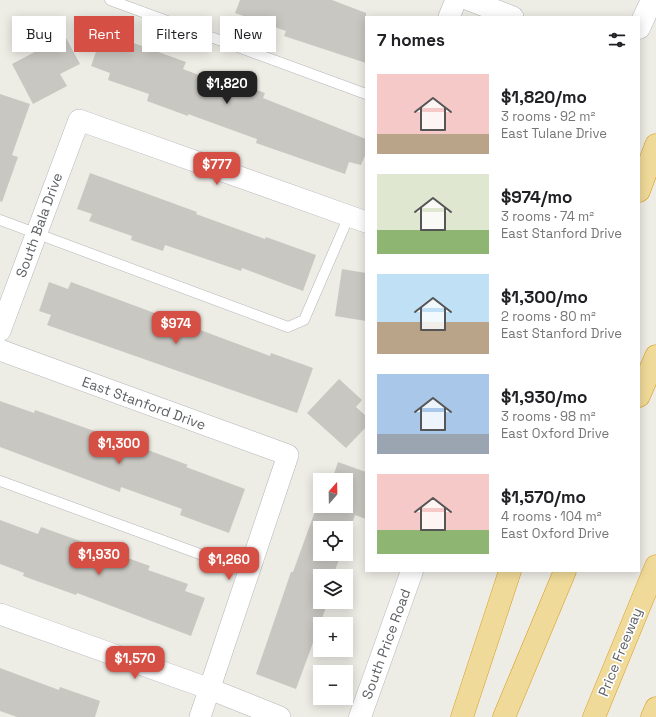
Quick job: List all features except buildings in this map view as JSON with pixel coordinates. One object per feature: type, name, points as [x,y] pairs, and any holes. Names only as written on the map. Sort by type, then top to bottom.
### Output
[{"type":"highway","points":[[640,188],[656,145]]},
{"type":"highway","points":[[640,394],[656,356]]},
{"type":"highway","name":"Price Freeway","points":[[594,717],[656,566]]},
{"type":"highway","points":[[462,717],[510,572]]},
{"type":"highway","points":[[504,717],[565,572]]},
{"type":"highway","points":[[652,717],[656,708]]},
{"type":"main road","points":[[640,26],[652,0]]},
{"type":"main road","name":"South Price Road","points":[[360,717],[412,572]]},
{"type":"street","points":[[449,16],[456,0]]},
{"type":"street","points":[[469,0],[509,16]]},
{"type":"street","name":"South Bala Drive","points":[[0,331],[79,120],[358,219]]},
{"type":"street","name":"East Stanford Drive","points":[[0,350],[288,455],[249,572]]},
{"type":"street","points":[[200,717],[249,572]]},
{"type":"street","points":[[0,614],[210,689],[280,717]]},
{"type":"lane","points":[[110,0],[365,94]]},
{"type":"lane","points":[[0,220],[288,327],[304,320],[358,219]]},
{"type":"lane","points":[[0,481],[249,572]]}]
